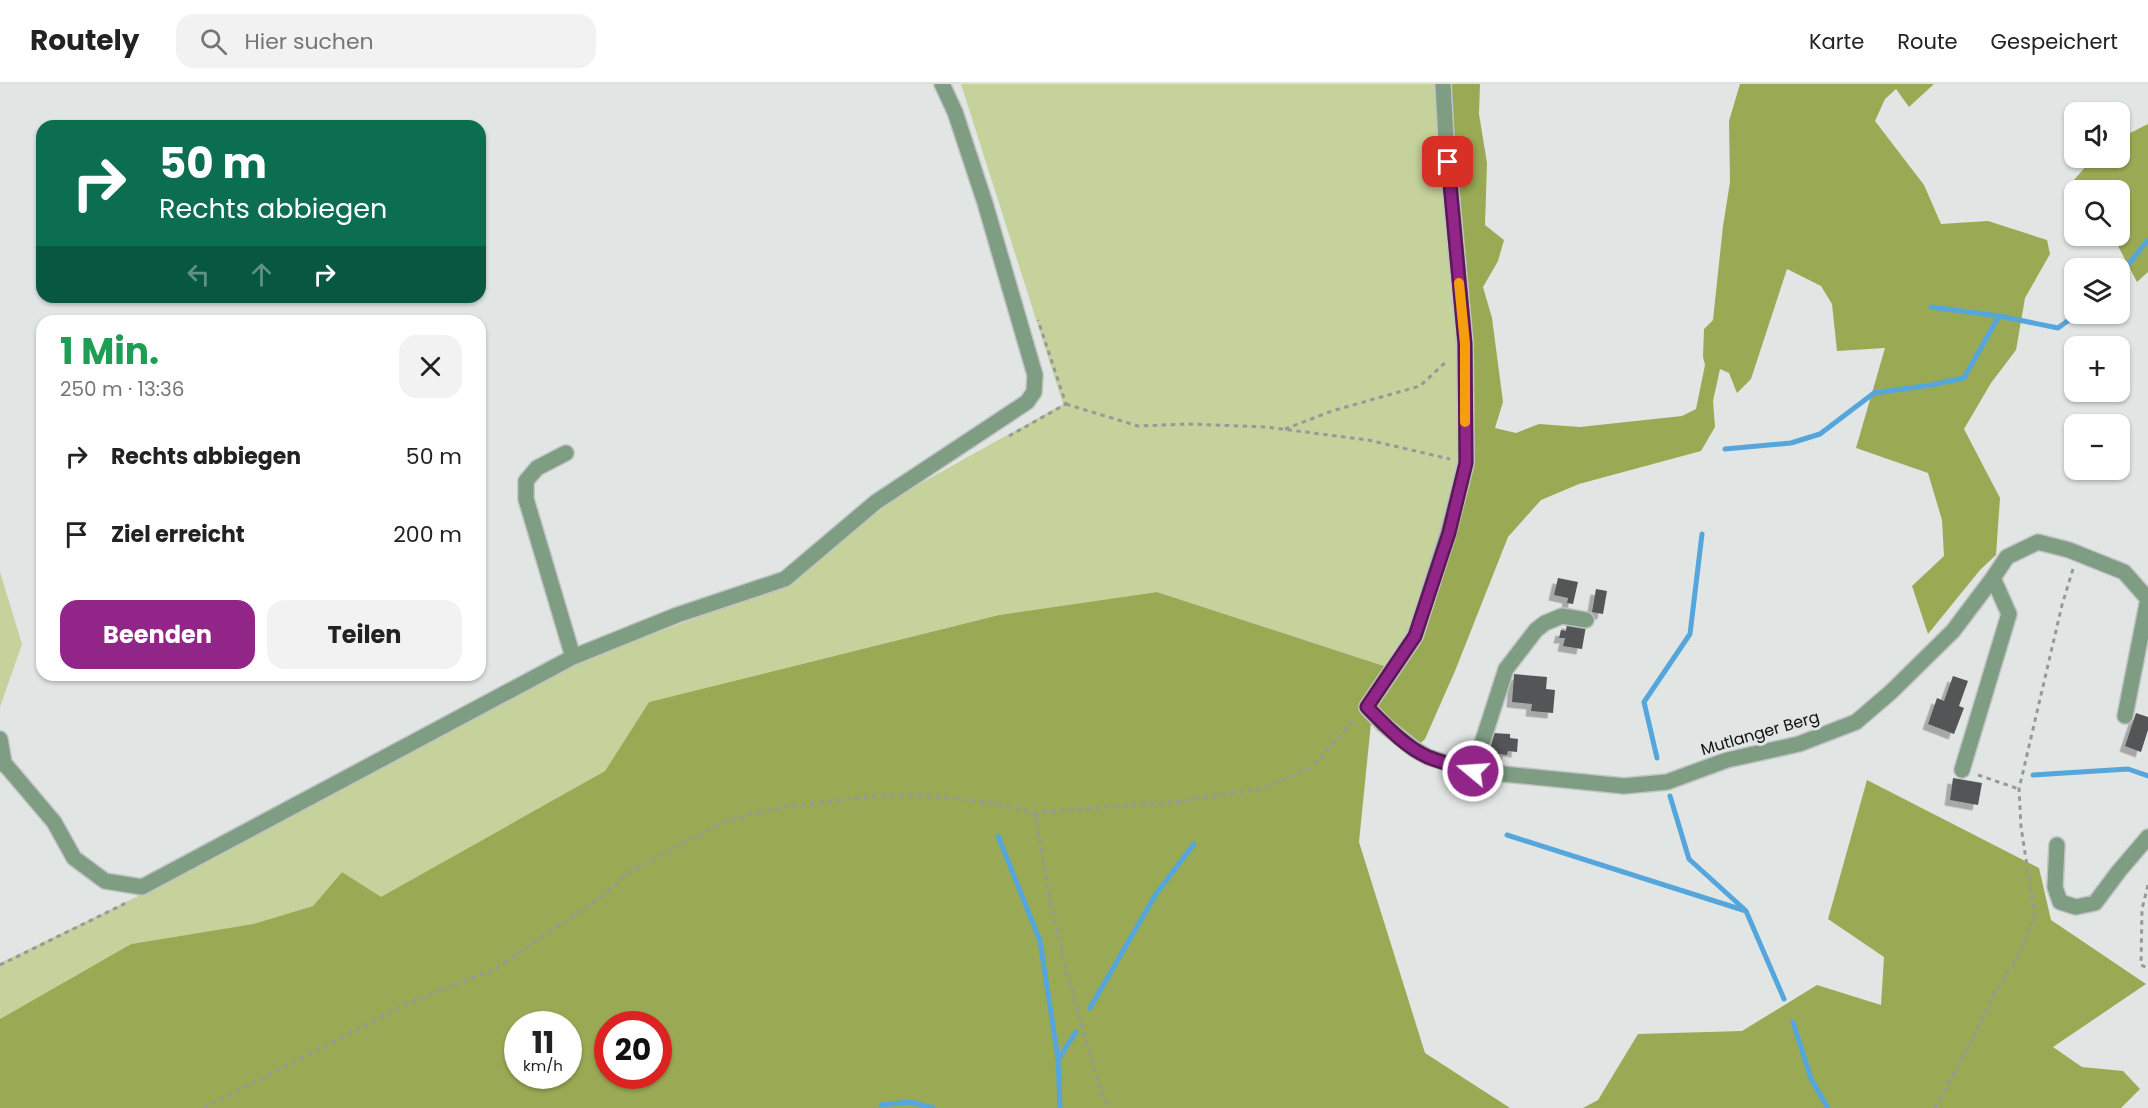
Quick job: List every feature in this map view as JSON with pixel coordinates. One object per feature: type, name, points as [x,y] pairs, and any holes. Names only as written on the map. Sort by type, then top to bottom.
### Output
[{"type":"street","points":[[0,739],[2,764],[54,822],[74,858],[105,881],[142,887],[573,657],[676,615],[784,579],[876,502],[958,446],[1012,413],[1027,402],[1035,392],[1035,375],[985,203],[955,112],[942,84]]},
{"type":"street","points":[[1367,707],[1415,636],[1449,533],[1466,463],[1465,344],[1443,84]]},
{"type":"street","points":[[566,453],[537,468],[526,481],[526,499],[573,657]]},
{"type":"street","name":"Mutlanger Berg","points":[[1367,707],[1414,749],[1428,757],[1473,771],[1624,786],[1667,782],[1727,760],[1799,744],[1856,722],[1953,631],[2007,557],[2038,542],[2078,553],[2124,572],[2148,599],[2125,716]]},
{"type":"street","points":[[1962,770],[2009,614],[1993,578]]},
{"type":"street","points":[[1473,771],[1506,669],[1536,630],[1545,623],[1562,616],[1586,620]]},
{"type":"street","points":[[2056,845],[2055,887],[2060,902],[2076,907],[2095,903],[2148,837]]},
{"type":"path","points":[[1037,316],[1065,404]]},
{"type":"path","points":[[1284,430],[1332,411],[1420,386],[1465,344]]},
{"type":"path","points":[[1006,437],[1065,404],[1138,426],[1188,424],[1284,430],[1368,440],[1466,463]]},
{"type":"path","points":[[1935,1108],[1992,999],[2019,954],[2035,917],[2021,827],[2019,789],[2062,605],[2078,553]]},
{"type":"path","points":[[204,1108],[406,1004],[495,969],[601,897],[631,871],[730,819],[784,807],[873,796],[931,796],[988,802],[1035,813],[1183,801],[1264,788],[1312,767],[1367,707]]},
{"type":"path","points":[[1962,770],[2019,789]]},
{"type":"path","points":[[1035,813],[1050,899],[1067,974],[1101,1091],[1109,1108]]},
{"type":"path","points":[[2148,885],[2142,909],[2141,964],[2148,968]]},
{"type":"path","points":[[0,965],[133,899]]},
{"type":"green space","points":[[961,84],[1443,84],[1466,463],[1415,636],[1393,669],[1157,592],[999,615],[649,702],[605,771],[380,898],[342,872],[313,906],[253,924],[131,944],[0,1019],[0,963],[188,872],[592,656],[792,583],[896,497],[1063,404]]},
{"type":"green space","points":[[1443,84],[1480,84],[1479,114],[1487,163],[1485,225],[1504,240],[1498,261],[1483,287],[1492,318],[1503,402],[1495,428],[1516,433],[1539,424],[1580,427],[1682,416],[1696,409],[1705,365],[1704,329],[1713,320],[1730,182],[1729,121],[1740,84],[1934,84],[1909,107],[1896,89],[1885,99],[1875,121],[1924,185],[1941,224],[1988,221],[2047,240],[2050,254],[2025,298],[2016,350],[1991,383],[1964,429],[2000,498],[1996,555],[1980,570],[1928,634],[1912,586],[1944,556],[1942,520],[1928,473],[1856,448],[1885,348],[1837,351],[1832,304],[1821,286],[1787,269],[1751,379],[1737,393],[1729,373],[1720,369],[1713,401],[1715,427],[1701,451],[1579,484],[1541,500],[1508,537],[1455,671],[1425,739],[1414,749],[1372,713],[1359,842],[1425,1053],[1510,1108],[0,1108],[0,1019],[131,944],[253,924],[313,906],[342,872],[381,897],[605,771],[649,702],[999,615],[1157,592],[1393,669],[1415,636],[1466,463]]},
{"type":"green space","points":[[2148,124],[2148,272],[2137,282],[2130,269],[2130,258],[2124,258],[2118,246],[2130,246],[2130,180],[2074,180],[2084,168],[2130,168],[2130,133]]},
{"type":"green space","points":[[0,572],[22,644],[0,707]]},
{"type":"green space","points":[[1867,780],[2039,868],[2051,920],[2146,984],[2053,1047],[2082,1067],[2123,1071],[2140,1089],[2121,1108],[1583,1108],[1598,1100],[1638,1034],[1742,1031],[1817,985],[1881,1005],[1884,957],[1828,919]]},
{"type":"building","points":[[1558,578],[1578,582],[1573,604],[1567,603],[1568,598],[1554,595]]},
{"type":"building","points":[[1596,589],[1607,591],[1603,614],[1592,612]]},
{"type":"building","points":[[1567,623],[1586,626],[1582,649],[1563,646],[1565,638],[1559,638],[1561,630],[1566,631]]},
{"type":"building","points":[[1514,674],[1547,677],[1546,689],[1555,690],[1553,713],[1531,711],[1532,704],[1512,702]]},
{"type":"building","points":[[1953,676],[1968,681],[1959,706],[1964,708],[1954,734],[1928,724],[1937,698],[1944,701]]},
{"type":"building","points":[[2136,713],[2148,717],[2148,730],[2141,752],[2125,746]]},
{"type":"building","points":[[1493,733],[1510,734],[1510,738],[1518,739],[1517,752],[1508,751],[1507,755],[1490,753]]},
{"type":"building","points":[[1953,778],[1982,783],[1978,805],[1950,800]]},
{"type":"waterway","points":[[2130,262],[2148,240]]},
{"type":"waterway","points":[[1931,307],[1999,316]]},
{"type":"waterway","points":[[1725,449],[1791,443],[1820,434],[1874,393],[1964,378],[1999,316],[2058,328],[2064,324]]},
{"type":"waterway","points":[[1657,758],[1644,702],[1690,634],[1702,534]]},
{"type":"waterway","points":[[2033,775],[2128,769],[2148,776]]},
{"type":"waterway","points":[[1670,796],[1689,859],[1744,909]]},
{"type":"waterway","points":[[1507,835],[1746,911],[1784,999]]},
{"type":"waterway","points":[[998,836],[1040,941],[1058,1059],[1060,1108]]},
{"type":"waterway","points":[[1090,1008],[1156,894],[1194,844]]},
{"type":"waterway","points":[[1793,1022],[1811,1079],[1828,1108]]},
{"type":"waterway","points":[[1059,1058],[1076,1032]]},
{"type":"waterway","points":[[881,1105],[911,1102],[933,1108]]},
{"type":"slow traffic","points":[[1459,283],[1465,344],[1465,422]]},
{"type":"route","points":[[1448,162],[1465,344],[1466,463],[1449,533],[1415,636],[1367,707],[1414,749],[1428,757],[1473,771]]}]
